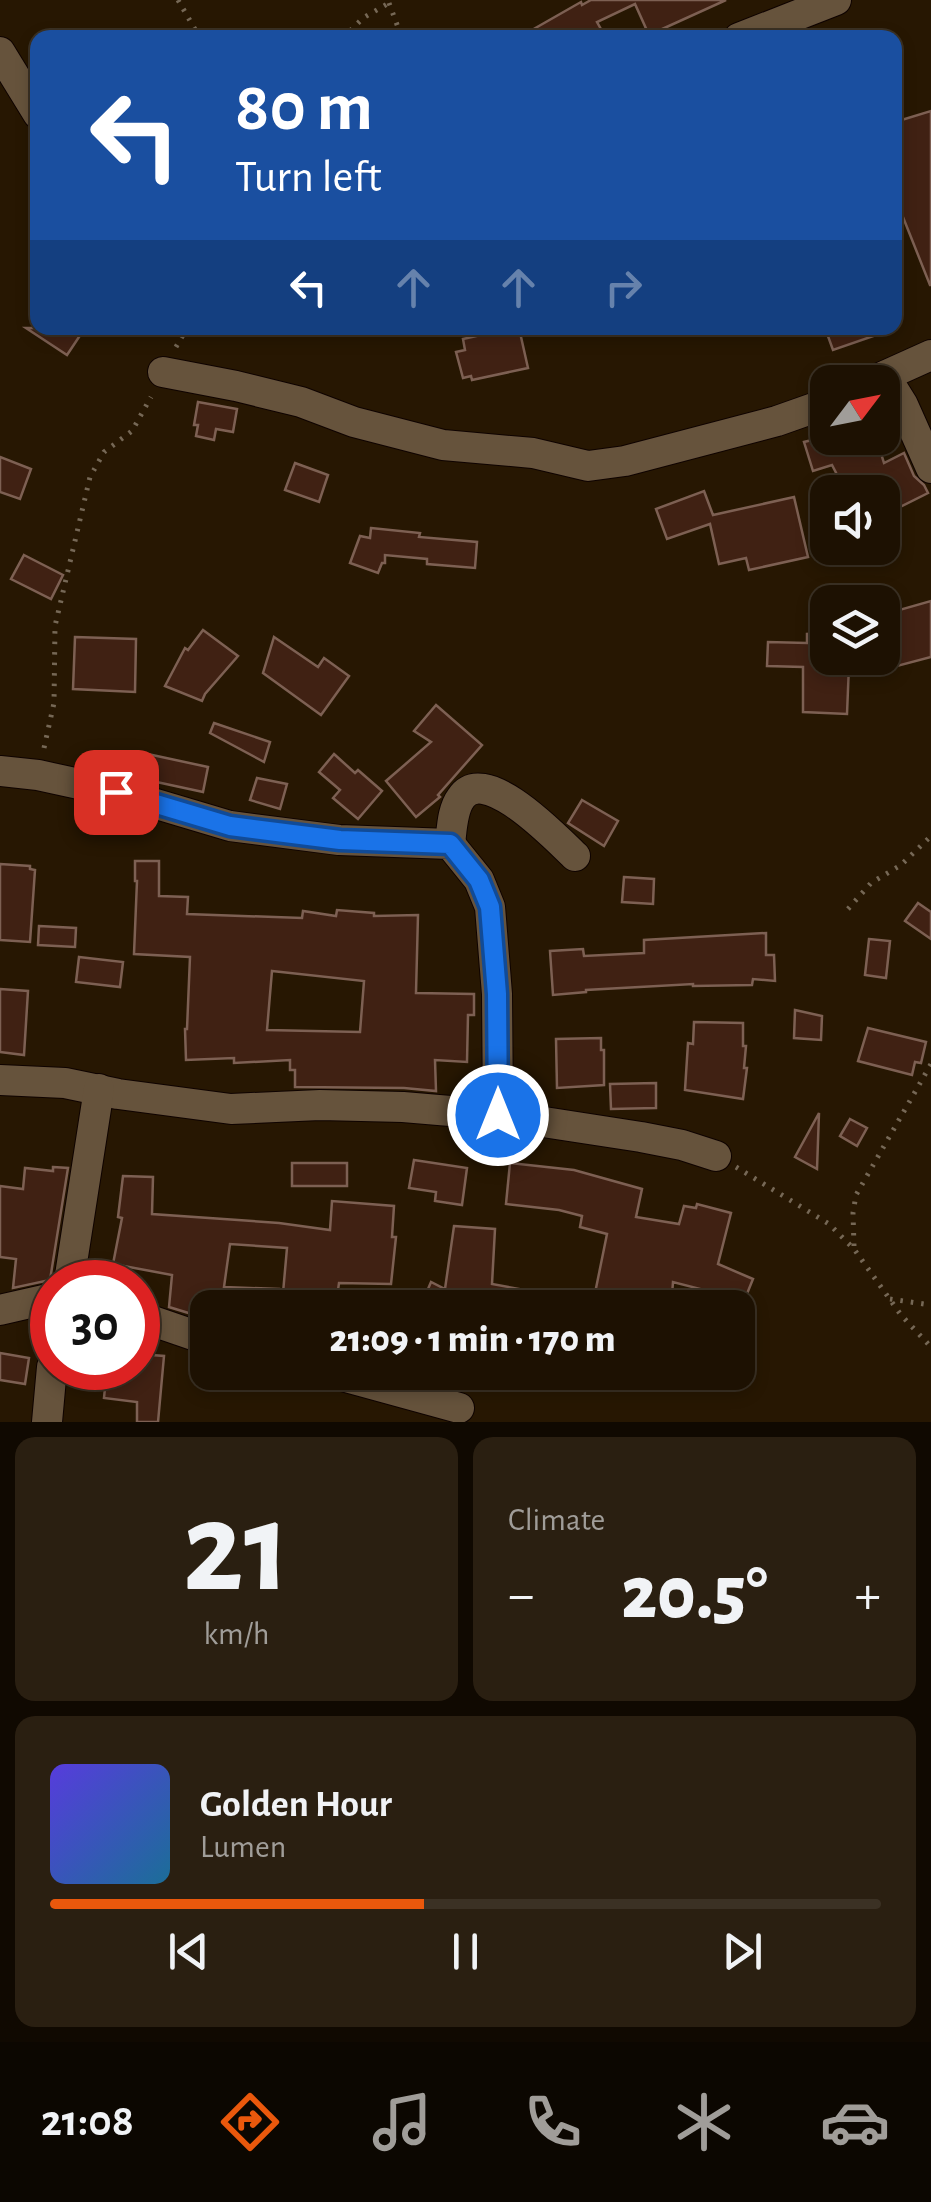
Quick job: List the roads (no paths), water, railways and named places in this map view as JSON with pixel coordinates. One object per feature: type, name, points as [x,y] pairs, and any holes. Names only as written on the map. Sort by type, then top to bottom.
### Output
[{"type":"street","points":[[759,30],[836,0]]},
{"type":"street","points":[[0,52],[30,101]]},
{"type":"street","points":[[900,369],[931,355]]},
{"type":"street","points":[[163,372],[301,402],[354,422],[444,445],[533,453],[588,466],[625,462],[810,409]]},
{"type":"street","points":[[900,402],[931,468]]},
{"type":"street","points":[[0,772],[38,775],[116,792],[230,826],[340,840],[450,844]]},
{"type":"street","points":[[498,1115],[497,994],[490,907],[479,880],[450,844],[460,798],[477,787],[486,788],[519,807],[576,856]]},
{"type":"street","points":[[0,1080],[64,1083],[231,1109],[320,1104],[498,1115],[640,1136],[716,1156]]},
{"type":"street","points":[[72,1260],[99,1089]]},
{"type":"street","points":[[0,1310],[30,1303]]},
{"type":"street","points":[[160,1324],[190,1334]]},
{"type":"street","points":[[47,1422],[50,1390]]},
{"type":"street","points":[[394,1390],[459,1408]]}]
